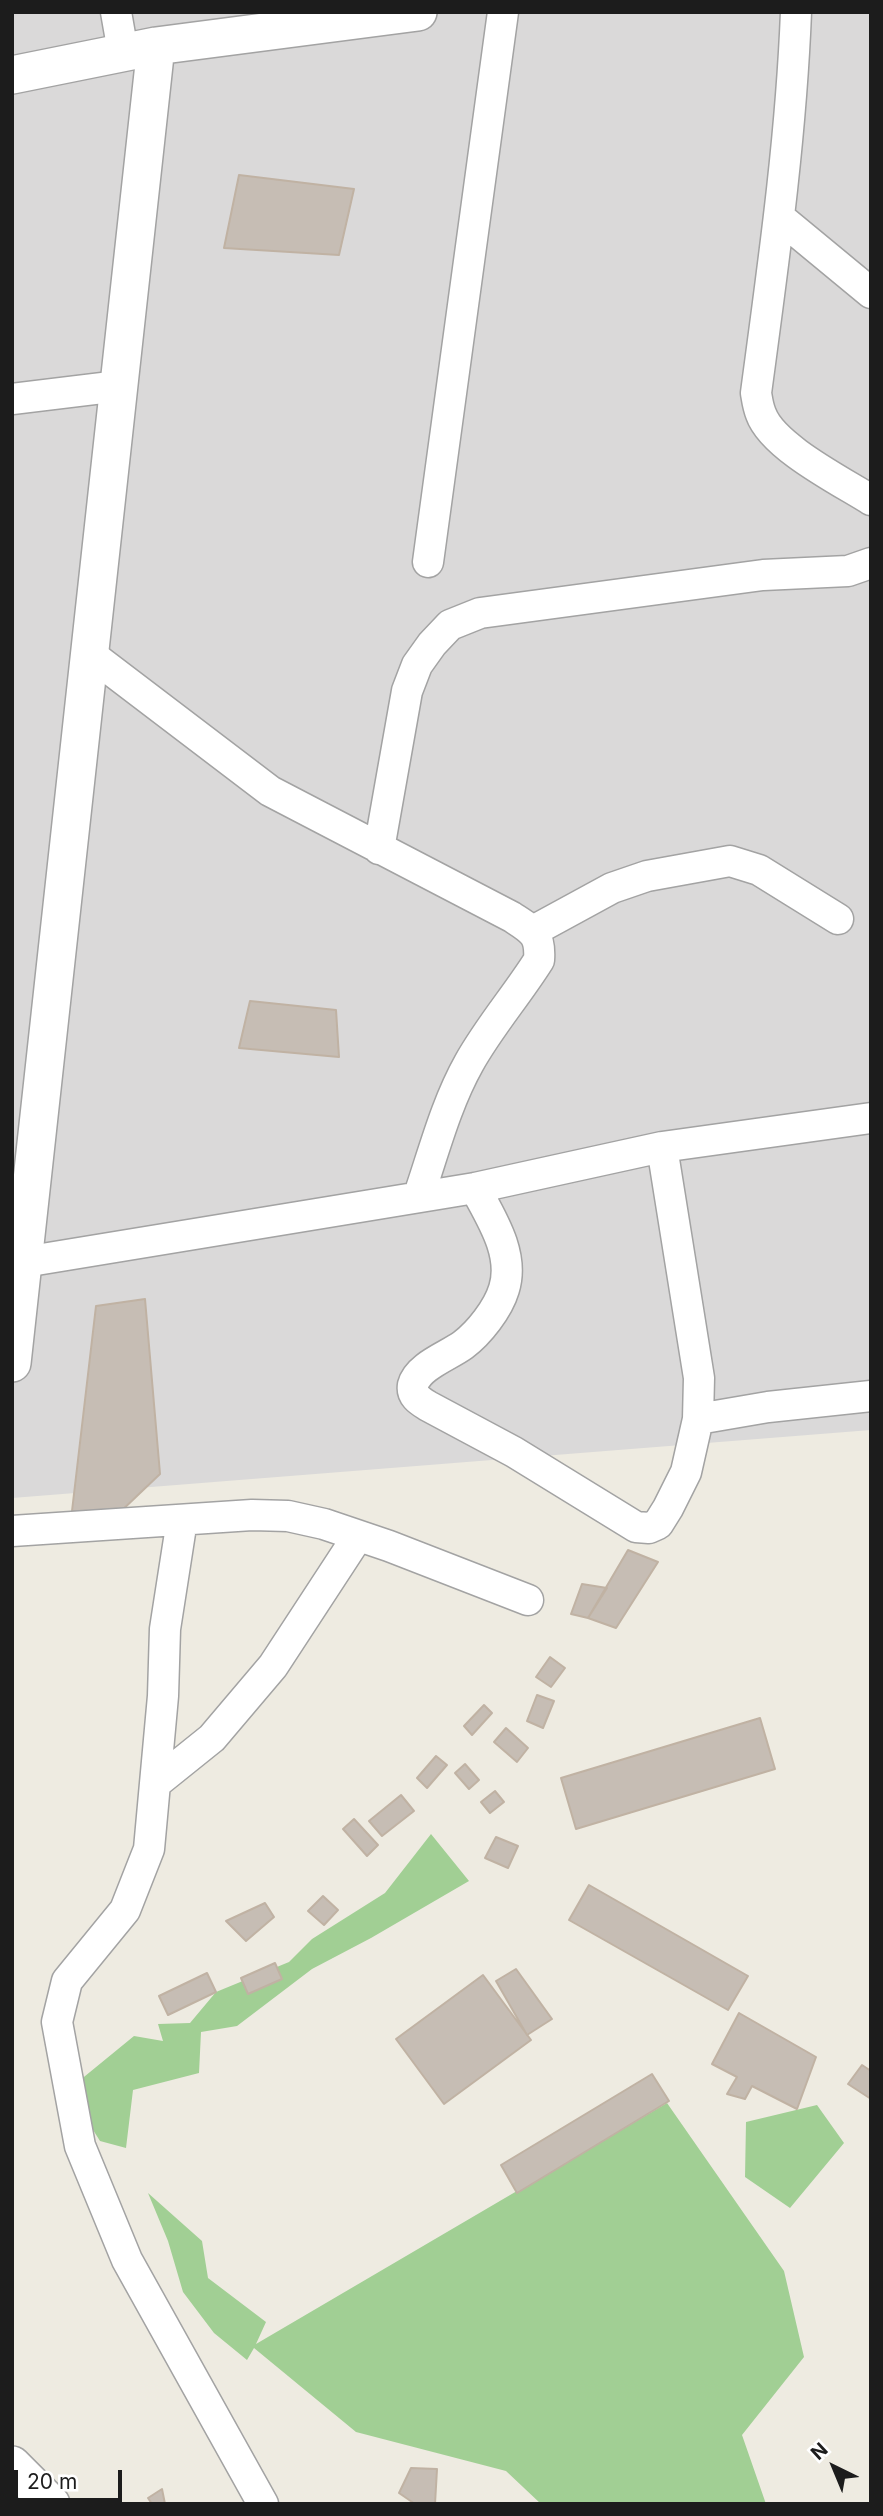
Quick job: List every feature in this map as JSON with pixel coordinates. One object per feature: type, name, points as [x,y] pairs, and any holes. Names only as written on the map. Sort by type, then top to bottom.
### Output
[{"type":"street","points":[[12,1363],[14,1320],[24,1262],[118,386],[139,49],[116,12]]},
{"type":"street","points":[[12,75],[139,49],[418,12]]},
{"type":"street","points":[[428,562],[503,12]]},
{"type":"street","points":[[796,12],[793,91],[756,393],[761,415],[774,434],[800,455],[871,500]]},
{"type":"street","points":[[779,217],[871,293]]},
{"type":"street","points":[[12,399],[118,386]]},
{"type":"street","points":[[379,849],[407,691],[417,665],[450,625],[480,613],[763,575],[848,571],[871,563]]},
{"type":"street","points":[[90,654],[270,790],[512,917],[533,931],[540,945],[539,960],[458,1083],[419,1195]]},
{"type":"street","points":[[533,931],[612,888],[647,876],[730,861],[759,870],[838,919]]},
{"type":"street","points":[[24,1262],[419,1195],[475,1188],[662,1147],[871,1118]]},
{"type":"street","points":[[475,1188],[505,1250],[505,1289],[491,1314],[464,1344],[421,1373],[413,1391],[417,1398],[514,1452],[636,1527],[649,1528],[659,1524],[686,1472],[698,1419],[699,1378],[662,1147]]},
{"type":"street","points":[[698,1419],[768,1406],[871,1396]]},
{"type":"street","points":[[12,1531],[288,1516],[324,1524],[528,1600]]},
{"type":"street","points":[[182,1520],[165,1629],[156,1783],[149,1849],[125,1910],[67,1981],[57,2022],[80,2146],[127,2260],[263,2504]]},
{"type":"street","points":[[156,1783],[212,1738],[273,1666],[358,1536]]},
{"type":"street","points":[[12,2465],[51,2504]]},
{"type":"shaded area","points":[[12,12],[871,12],[871,1430],[12,1498]]},
{"type":"green space","points":[[431,1834],[469,1881],[312,1969],[237,2026],[201,2032],[199,2073],[133,2090],[126,2148],[100,2141],[68,2090],[134,2036],[163,2041],[158,2024],[190,2023],[216,1992],[289,1962],[312,1939],[385,1893]]},
{"type":"green space","points":[[667,2103],[784,2271],[804,2357],[742,2435],[766,2504],[541,2504],[506,2471],[356,2432],[254,2348],[247,2360],[214,2333],[183,2292],[168,2241],[148,2193],[202,2241],[208,2278],[266,2322],[256,2344]]},
{"type":"green space","points":[[817,2105],[844,2143],[790,2208],[745,2177],[746,2122]]},
{"type":"building","points":[[239,175],[354,189],[339,255],[224,248]]},
{"type":"building","points":[[250,1001],[336,1010],[339,1057],[239,1048]]},
{"type":"building","points":[[145,1299],[160,1474],[117,1515],[72,1511],[96,1306]]},
{"type":"building","points":[[628,1550],[658,1562],[616,1628],[588,1618]]},
{"type":"building","points":[[582,1584],[607,1588],[588,1618],[571,1614]]},
{"type":"building","points":[[550,1657],[565,1668],[551,1687],[536,1677]]},
{"type":"building","points":[[537,1695],[554,1701],[543,1728],[527,1721]]},
{"type":"building","points":[[484,1705],[492,1713],[472,1735],[464,1726]]},
{"type":"building","points":[[760,1718],[775,1769],[576,1829],[561,1778]]},
{"type":"building","points":[[506,1728],[528,1748],[517,1762],[494,1742]]},
{"type":"building","points":[[436,1756],[447,1765],[427,1788],[417,1778]]},
{"type":"building","points":[[465,1764],[479,1780],[469,1789],[455,1773]]},
{"type":"building","points":[[495,1791],[504,1802],[490,1813],[481,1802]]},
{"type":"building","points":[[401,1795],[414,1811],[382,1836],[369,1821]]},
{"type":"building","points":[[354,1819],[378,1845],[367,1856],[343,1829]]},
{"type":"building","points":[[496,1837],[518,1846],[508,1868],[485,1858]]},
{"type":"building","points":[[589,1885],[748,1976],[728,2010],[569,1920]]},
{"type":"building","points":[[323,1896],[338,1910],[324,1925],[308,1911]]},
{"type":"building","points":[[265,1903],[274,1917],[246,1941],[226,1921]]},
{"type":"building","points":[[275,1963],[282,1979],[248,1994],[241,1978]]},
{"type":"building","points":[[516,1969],[552,2019],[527,2035],[496,1981]]},
{"type":"building","points":[[207,1973],[216,1992],[168,2015],[159,1996]]},
{"type":"building","points":[[483,1975],[531,2040],[444,2104],[396,2039]]},
{"type":"building","points":[[739,2013],[816,2057],[797,2109],[752,2086],[745,2099],[727,2094],[737,2077],[712,2064]]},
{"type":"building","points":[[862,2065],[871,2071],[871,2099],[848,2084]]},
{"type":"building","points":[[652,2074],[669,2101],[517,2193],[501,2165]]},
{"type":"building","points":[[411,2468],[437,2469],[435,2504],[415,2504],[399,2493]]},
{"type":"building","points":[[162,2489],[165,2504],[152,2504],[148,2498]]}]
